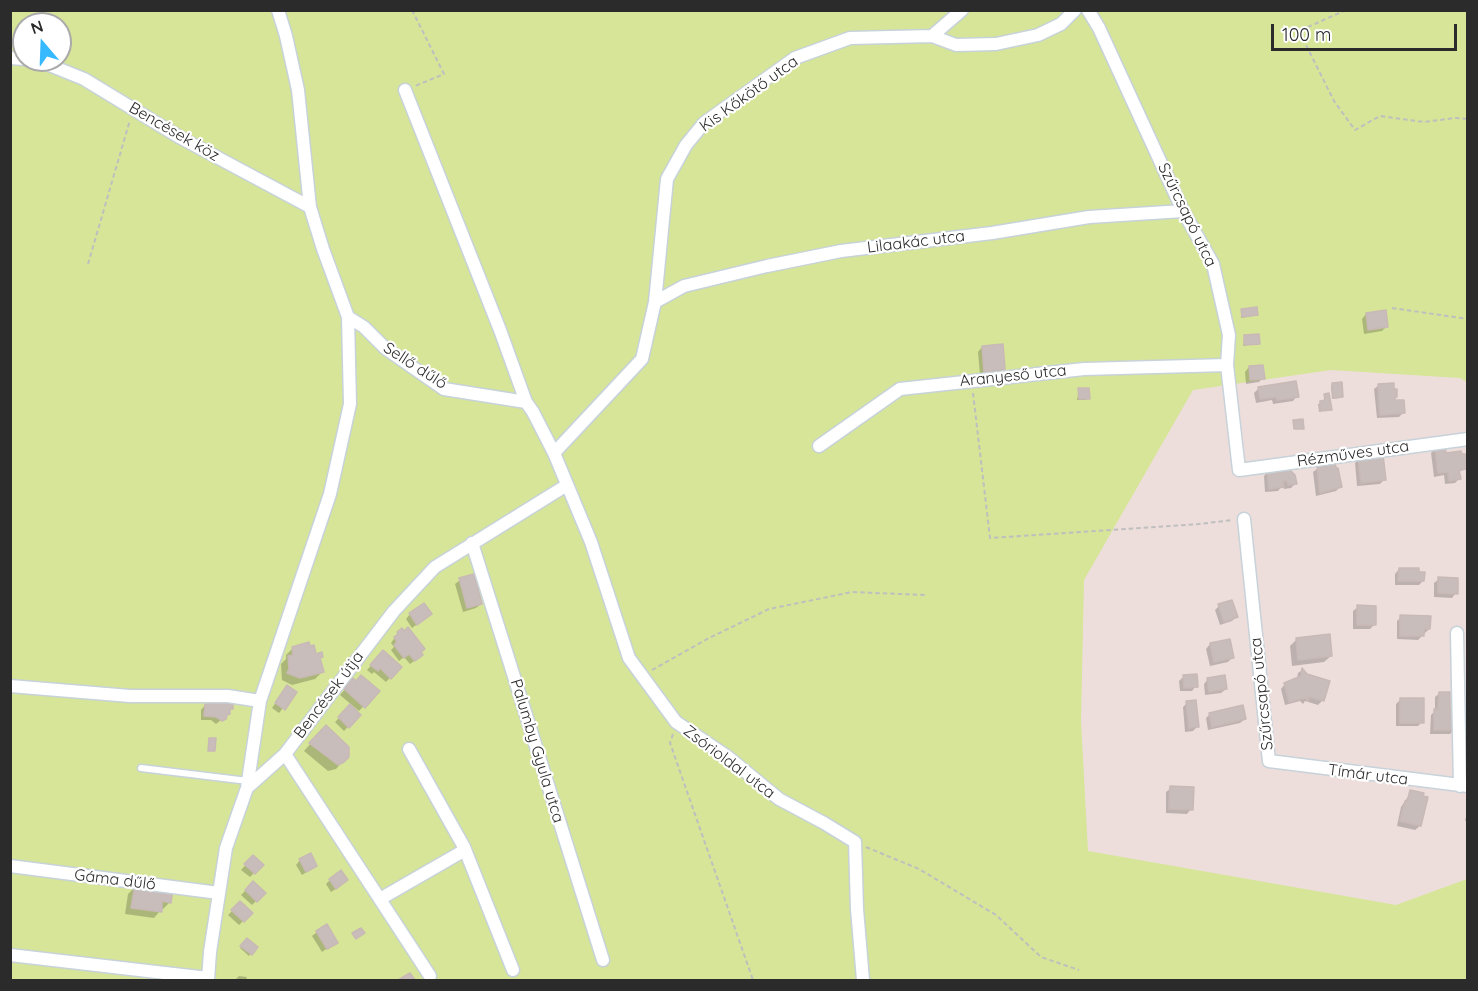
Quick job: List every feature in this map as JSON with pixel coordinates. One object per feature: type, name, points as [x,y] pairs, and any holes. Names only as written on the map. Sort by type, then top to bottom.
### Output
[{"type":"street","points":[[247,785],[260,700],[330,494],[350,404],[348,317],[322,249],[310,207],[298,90],[278,10]]},
{"type":"street","points":[[932,36],[962,10]]},
{"type":"street","name":"Kis Kőkötő utca","points":[[554,453],[642,359],[655,302],[667,179],[686,145],[704,123],[795,58],[850,38],[932,36],[956,45],[996,44],[1038,35],[1061,24],[1075,10]]},
{"type":"street","name":"Szűrcsapó utca","points":[[1088,10],[1104,38],[1183,211],[1213,264],[1229,334],[1227,365],[1239,470]]},
{"type":"street","name":"Bencések köz","points":[[67,72],[84,79],[181,138],[310,207]]},
{"type":"street","name":"Zsórioldal utca","points":[[405,90],[526,402],[554,453],[591,542],[628,658],[676,722],[728,758],[779,799],[855,842]]},
{"type":"street","name":"Lilaakác utca","points":[[655,302],[684,286],[841,251],[1089,217],[1183,211]]},
{"type":"street","name":"Sellő dűlő","points":[[348,317],[364,327],[385,348],[444,389],[526,402]]},
{"type":"street","name":"Aranyeső utca","points":[[819,446],[900,389],[1084,369],[1227,365]]},
{"type":"street","name":"Rézműves utca","points":[[1239,470],[1467,439]]},
{"type":"street","name":"Bencések útja","points":[[208,980],[210,952],[226,848],[247,785],[285,754],[394,611],[435,567],[567,485]]},
{"type":"street","name":"Szűrcsapó utca","points":[[1244,519],[1269,761]]},
{"type":"street","name":"Palumby Gyula utca","points":[[472,543],[603,960]]},
{"type":"street","points":[[1457,633],[1464,786]]},
{"type":"street","points":[[10,686],[130,696],[228,696],[260,700]]},
{"type":"street","points":[[409,748],[465,850],[513,970]]},
{"type":"street","points":[[285,754],[430,976]]},
{"type":"street","name":"Tímár utca","points":[[1269,761],[1464,786]]},
{"type":"street","points":[[855,842],[857,909],[863,981]]},
{"type":"street","points":[[380,899],[465,850]]},
{"type":"street","name":"Gáma dűlő","points":[[10,866],[219,893]]},
{"type":"street","points":[[10,955],[208,980]]},
{"type":"lane","points":[[141,768],[247,785]]},
{"type":"path","points":[[405,90],[444,74],[412,10]]},
{"type":"path","points":[[1346,10],[1299,31],[1334,101],[1355,130],[1380,116],[1424,122],[1455,118],[1467,119]]},
{"type":"path","points":[[88,264],[133,109]]},
{"type":"path","points":[[1392,308],[1467,319]]},
{"type":"path","points":[[972,381],[990,538],[1244,519]]},
{"type":"path","points":[[642,676],[709,638],[769,609],[852,592],[925,595]]},
{"type":"path","points":[[676,722],[670,743],[753,981]]},
{"type":"path","points":[[855,842],[919,869],[996,915],[1041,957],[1079,970]]},
{"type":"green space","points":[[10,11],[1467,11],[1467,382],[1460,378],[1331,370],[1193,390],[1084,580],[1081,721],[1088,851],[1396,905],[1467,879],[1467,980],[11,980]]},
{"type":"building","points":[[1257,307],[1258,315],[1242,317],[1241,309]]},
{"type":"building","points":[[1386,310],[1388,327],[1368,330],[1366,313]]},
{"type":"building","points":[[1259,334],[1260,344],[1244,345],[1244,335]]},
{"type":"building","points":[[1003,344],[1005,369],[984,372],[982,346]]},
{"type":"building","points":[[1263,365],[1265,379],[1250,380],[1249,366]]},
{"type":"building","points":[[1296,381],[1299,397],[1277,400],[1276,397],[1260,399],[1258,387]]},
{"type":"building","points":[[1342,382],[1343,397],[1333,398],[1332,383]]},
{"type":"building","points":[[1394,383],[1394,389],[1397,389],[1395,400],[1404,400],[1405,413],[1380,415],[1378,384]]},
{"type":"building","points":[[1078,388],[1089,388],[1090,399],[1079,399]]},
{"type":"building","points":[[1329,393],[1332,410],[1320,411],[1320,401],[1325,400],[1324,394]]},
{"type":"building","points":[[1303,419],[1304,429],[1294,429],[1293,420]]},
{"type":"building","points":[[1445,446],[1446,453],[1461,451],[1462,454],[1466,454],[1467,469],[1459,470],[1461,479],[1449,481],[1448,472],[1438,473],[1435,447]]},
{"type":"building","points":[[1383,455],[1386,480],[1361,483],[1358,457]]},
{"type":"building","points":[[1335,463],[1342,487],[1320,493],[1317,466]]},
{"type":"building","points":[[1289,469],[1295,475],[1297,484],[1288,485],[1287,481],[1283,481],[1284,487],[1269,489],[1267,470]]},
{"type":"building","points":[[1399,568],[1419,568],[1419,572],[1425,572],[1424,581],[1398,581]]},
{"type":"building","points":[[474,574],[482,604],[467,608],[459,578]]},
{"type":"building","points":[[1438,577],[1458,578],[1458,594],[1438,593]]},
{"type":"building","points":[[1232,600],[1238,617],[1224,622],[1218,604]]},
{"type":"building","points":[[424,603],[432,614],[417,625],[409,613]]},
{"type":"building","points":[[1357,605],[1376,606],[1376,625],[1357,625]]},
{"type":"building","points":[[1400,615],[1431,616],[1430,629],[1424,629],[1424,636],[1400,636]]},
{"type":"building","points":[[408,627],[425,649],[421,652],[423,655],[415,661],[409,654],[404,658],[394,645],[397,642],[394,637],[398,634],[397,632],[402,628],[404,631]]},
{"type":"building","points":[[1330,634],[1332,656],[1298,660],[1296,638]]},
{"type":"building","points":[[1230,639],[1234,658],[1214,662],[1210,643]]},
{"type":"building","points":[[309,642],[310,646],[314,645],[316,654],[322,652],[323,657],[320,658],[324,672],[300,678],[287,673],[288,656],[293,655],[292,647]]},
{"type":"building","points":[[383,650],[402,667],[391,679],[380,668],[378,671],[370,665]]},
{"type":"building","points":[[1302,668],[1307,674],[1330,681],[1324,701],[1309,697],[1308,701],[1305,698],[1289,702],[1284,683],[1301,676]]},
{"type":"building","points":[[1197,674],[1198,687],[1184,688],[1183,675]]},
{"type":"building","points":[[361,675],[380,691],[365,708],[344,689],[353,678],[356,681]]},
{"type":"building","points":[[1225,675],[1227,689],[1209,692],[1207,678]]},
{"type":"building","points":[[287,685],[297,692],[285,710],[275,703]]},
{"type":"building","points":[[1439,692],[1450,692],[1450,710],[1456,710],[1456,730],[1434,730],[1434,709],[1438,709]]},
{"type":"building","points":[[212,698],[233,699],[233,709],[230,709],[230,714],[226,719],[222,721],[216,717],[204,716],[205,704],[212,704]]},
{"type":"building","points":[[1400,698],[1424,698],[1424,723],[1400,723]]},
{"type":"building","points":[[1196,700],[1199,727],[1189,728],[1186,701]]},
{"type":"building","points":[[350,704],[361,715],[349,728],[338,717]]},
{"type":"building","points":[[1243,705],[1246,719],[1212,727],[1209,713]]},
{"type":"building","points":[[326,725],[349,747],[349,757],[338,765],[309,743]]},
{"type":"building","points":[[209,738],[216,738],[215,751],[208,751]]},
{"type":"building","points":[[1170,786],[1194,787],[1193,810],[1169,809]]},
{"type":"building","points":[[1410,790],[1424,793],[1423,796],[1428,797],[1421,826],[1400,821]]},
{"type":"building","points":[[311,853],[317,866],[306,872],[299,859]]},
{"type":"building","points":[[253,855],[264,865],[255,874],[244,864]]},
{"type":"building","points":[[341,870],[348,880],[336,889],[329,879]]},
{"type":"building","points":[[253,881],[266,893],[257,902],[245,890]]},
{"type":"building","points":[[135,885],[173,888],[171,903],[162,901],[162,912],[131,908]]},
{"type":"building","points":[[240,901],[253,913],[244,922],[231,910]]},
{"type":"building","points":[[327,924],[338,943],[327,949],[316,931]]},
{"type":"building","points":[[361,928],[365,933],[356,939],[352,933]]},
{"type":"building","points":[[247,938],[258,947],[252,955],[240,946]]},
{"type":"building","points":[[410,973],[415,980],[398,980]]}]
